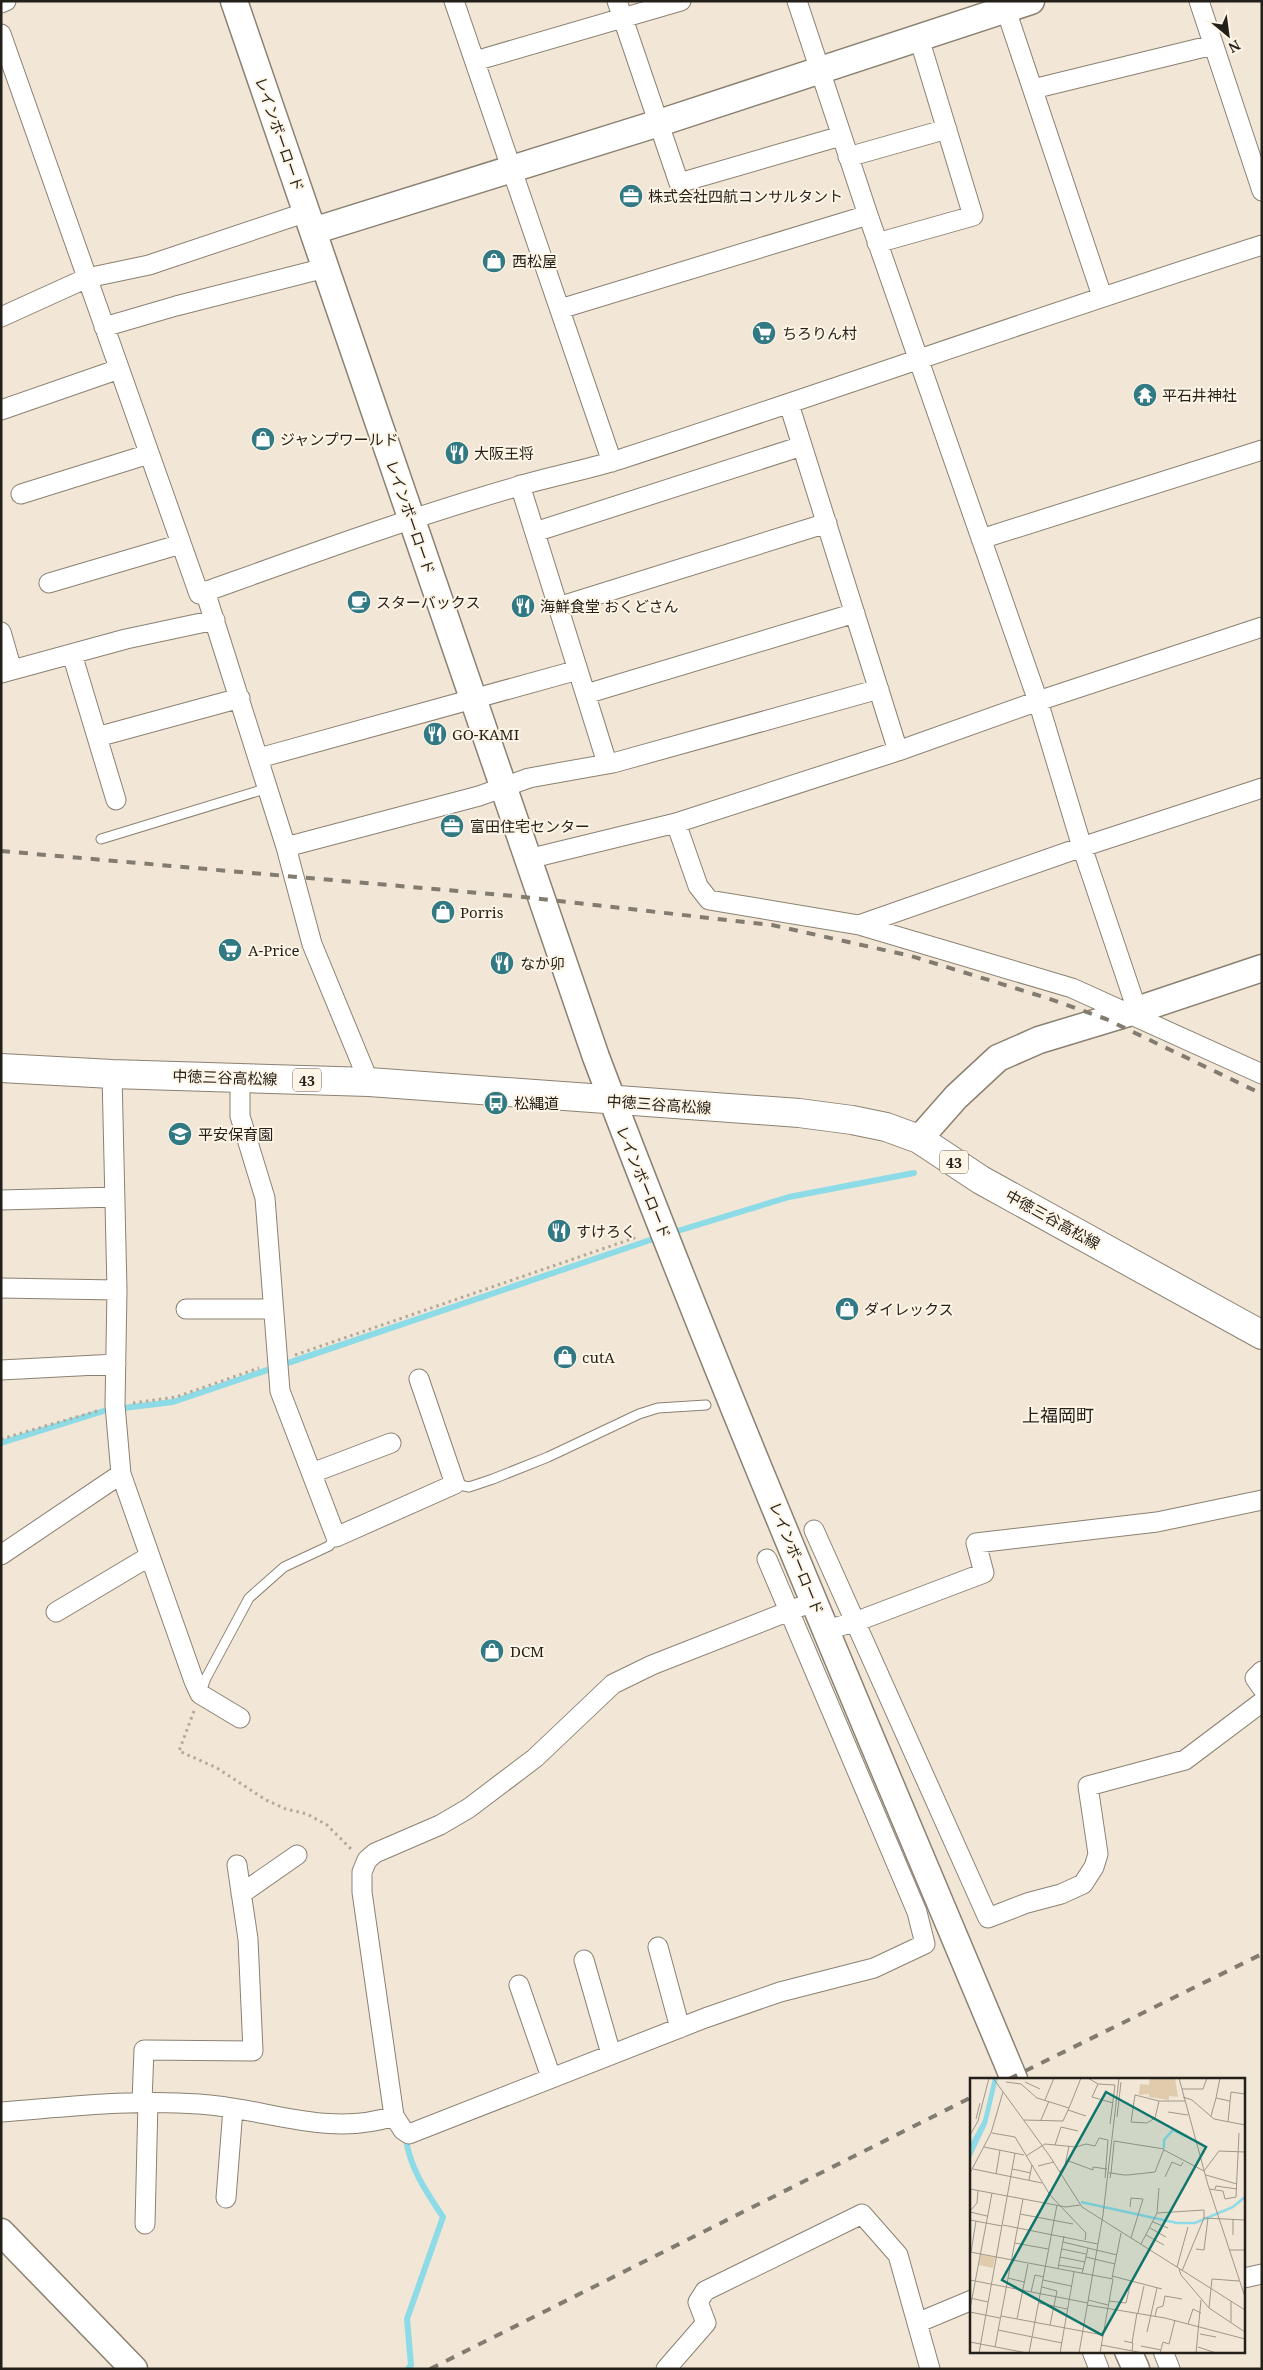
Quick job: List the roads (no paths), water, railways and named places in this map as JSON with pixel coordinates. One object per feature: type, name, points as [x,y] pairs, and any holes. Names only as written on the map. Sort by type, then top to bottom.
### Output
[{"type":"main road","name":"中徳三谷高松線","points":[[1,1068],[112,1074],[369,1082],[799,1113],[852,1120],[886,1127],[919,1139],[981,1180],[1262,1335]]},
{"type":"street","points":[[1,3],[6,1]]},
{"type":"street","name":"レインボーロード","points":[[234,1],[612,1100],[814,1601],[1014,2078]]},
{"type":"street","points":[[454,1],[612,462]]},
{"type":"street","points":[[475,61],[620,10],[682,1]]},
{"type":"street","points":[[797,1],[877,243],[1038,701],[1132,1012]]},
{"type":"street","points":[[1,317],[87,278],[149,265],[512,170],[919,38],[1004,6],[1031,1]]},
{"type":"street","points":[[1199,1],[1262,191]]},
{"type":"street","points":[[1004,6],[1102,296]]},
{"type":"street","points":[[620,10],[679,183],[841,136]]},
{"type":"street","points":[[1,34],[199,594],[412,519],[520,485],[612,462],[789,404],[1102,296],[1262,245]]},
{"type":"street","points":[[877,243],[973,216],[919,38]]},
{"type":"street","points":[[1033,89],[1213,45]]},
{"type":"street","points":[[848,157],[947,129]]},
{"type":"street","points":[[560,309],[868,215]]},
{"type":"street","points":[[104,327],[176,306],[325,268]]},
{"type":"street","points":[[1,410],[119,369]]},
{"type":"street","points":[[789,404],[898,751]]},
{"type":"street","points":[[535,532],[802,446]]},
{"type":"street","points":[[981,539],[1262,450]]},
{"type":"street","points":[[21,494],[149,454]]},
{"type":"street","points":[[520,485],[607,763]]},
{"type":"street","points":[[558,607],[827,524]]},
{"type":"street","points":[[49,583],[181,544]]},
{"type":"street","points":[[205,592],[259,758],[286,847],[312,944],[369,1082]]},
{"type":"street","points":[[586,694],[855,613]]},
{"type":"street","points":[[1,632],[7,672],[126,639],[215,620]]},
{"type":"street","points":[[528,859],[676,823],[898,751],[1038,701],[1262,627]]},
{"type":"street","points":[[72,654],[116,800]]},
{"type":"street","points":[[259,758],[578,670]]},
{"type":"street","points":[[286,847],[416,814],[479,796],[529,778],[607,763],[879,689]]},
{"type":"street","points":[[97,737],[240,698]]},
{"type":"street","points":[[859,925],[1082,847],[1262,788]]},
{"type":"street","points":[[676,823],[698,886],[709,900],[859,925],[1072,988],[1132,1012],[1262,1074]]},
{"type":"street","points":[[919,1139],[956,1097],[998,1058],[1039,1040],[1132,1012],[1262,968]]},
{"type":"street","points":[[112,1074],[117,1290],[115,1405],[121,1474],[200,1694],[240,1718]]},
{"type":"street","points":[[240,1077],[240,1116],[264,1198],[280,1391],[336,1537],[455,1484],[419,1379]]},
{"type":"street","points":[[1,1200],[115,1197]]},
{"type":"street","points":[[1,1288],[117,1290]]},
{"type":"street","points":[[186,1309],[273,1309]]},
{"type":"street","points":[[1,1370],[116,1364]]},
{"type":"street","points":[[312,1472],[391,1443]]},
{"type":"street","points":[[1,1555],[121,1474]]},
{"type":"street","points":[[826,1630],[855,1622],[984,1573],[976,1544],[1157,1522],[1262,1500]]},
{"type":"street","points":[[814,1530],[988,1918],[1027,1903],[1061,1894],[1083,1884],[1094,1868],[1098,1854],[1088,1786],[1185,1760],[1262,1702]]},
{"type":"street","points":[[56,1612],[150,1556]]},
{"type":"street","points":[[767,1559],[788,1611],[917,1912],[925,1944],[874,1968],[770,1995],[680,2028],[409,2134],[394,2116],[362,1892],[362,1872],[368,1860],[384,1847],[440,1824],[469,1808],[535,1758],[613,1684],[652,1665],[788,1611],[814,1601]]},
{"type":"street","points":[[1262,1671],[1255,1678],[1262,1688]]},
{"type":"street","points":[[242,1894],[297,1855]]},
{"type":"street","points":[[145,2224],[144,2050],[253,2051],[248,1939],[237,1865]]},
{"type":"street","points":[[658,1947],[680,2028]]},
{"type":"street","points":[[584,1960],[611,2054]]},
{"type":"street","points":[[519,1985],[551,2077]]},
{"type":"street","points":[[1,2112],[145,2101],[202,2104],[318,2124],[371,2124],[394,2116]]},
{"type":"street","points":[[226,2198],[234,2109]]},
{"type":"street","points":[[666,2369],[706,2323],[698,2302],[705,2291],[862,2214],[898,2255],[930,2369]]},
{"type":"street","points":[[1,2232],[134,2369]]},
{"type":"street","points":[[1246,2278],[1262,2274]]},
{"type":"street","points":[[917,2322],[970,2301]]},
{"type":"street","points":[[1092,2352],[1099,2369]]},
{"type":"street","points":[[1128,2352],[1136,2369]]},
{"type":"street","points":[[1163,2352],[1170,2369]]},
{"type":"lane","points":[[101,839],[268,788]]},
{"type":"lane","points":[[455,1484],[469,1487],[493,1479],[548,1457],[639,1414],[658,1408],[706,1405]]},
{"type":"lane","points":[[200,1694],[206,1678],[249,1598],[284,1567],[330,1546],[336,1537]]},
{"type":"waterway","points":[[671,1233],[789,1197],[914,1173]]},
{"type":"waterway","points":[[1,1443],[107,1410],[173,1402],[659,1237]]},
{"type":"waterway","points":[[406,2138],[415,2169],[443,2217],[407,2319],[411,2365],[408,2369]]},
{"type":"railway","points":[[1,851],[514,896],[772,925],[911,956],[1047,998],[1106,1019],[1262,1094]]},
{"type":"railway","points":[[1011,2078],[1262,1954]]},
{"type":"railway","points":[[430,2369],[970,2098]]},
{"type":"place","name":"株式会社四航コンサルタント","points":[[631,196]]},
{"type":"place","name":"西松屋","points":[[494,261]]},
{"type":"place","name":"ちろりん村","points":[[764,333]]},
{"type":"place","name":"平石井神社","points":[[1145,395]]},
{"type":"place","name":"ジャンプワールド","points":[[263,439]]},
{"type":"place","name":"大阪王将","points":[[457,453]]},
{"type":"place","name":"スターバックス","points":[[359,602]]},
{"type":"place","name":"海鮮食堂 おくどさん","points":[[523,606]]},
{"type":"place","name":"GO-KAMI","points":[[435,734]]},
{"type":"place","name":"富田住宅センター","points":[[452,826]]},
{"type":"place","name":"Porris","points":[[443,912]]},
{"type":"place","name":"A-Price","points":[[230,950]]},
{"type":"place","name":"なか卯","points":[[502,963]]},
{"type":"place","name":"松縄道","points":[[496,1103]]},
{"type":"place","name":"平安保育園","points":[[180,1134]]},
{"type":"place","name":"すけろく","points":[[559,1231]]},
{"type":"place","name":"ダイレックス","points":[[847,1309]]},
{"type":"place","name":"cutA","points":[[565,1357]]},
{"type":"place","name":"DCM","points":[[492,1651]]},
{"type":"district","name":"上福岡町","points":[[1058,1415]]}]
